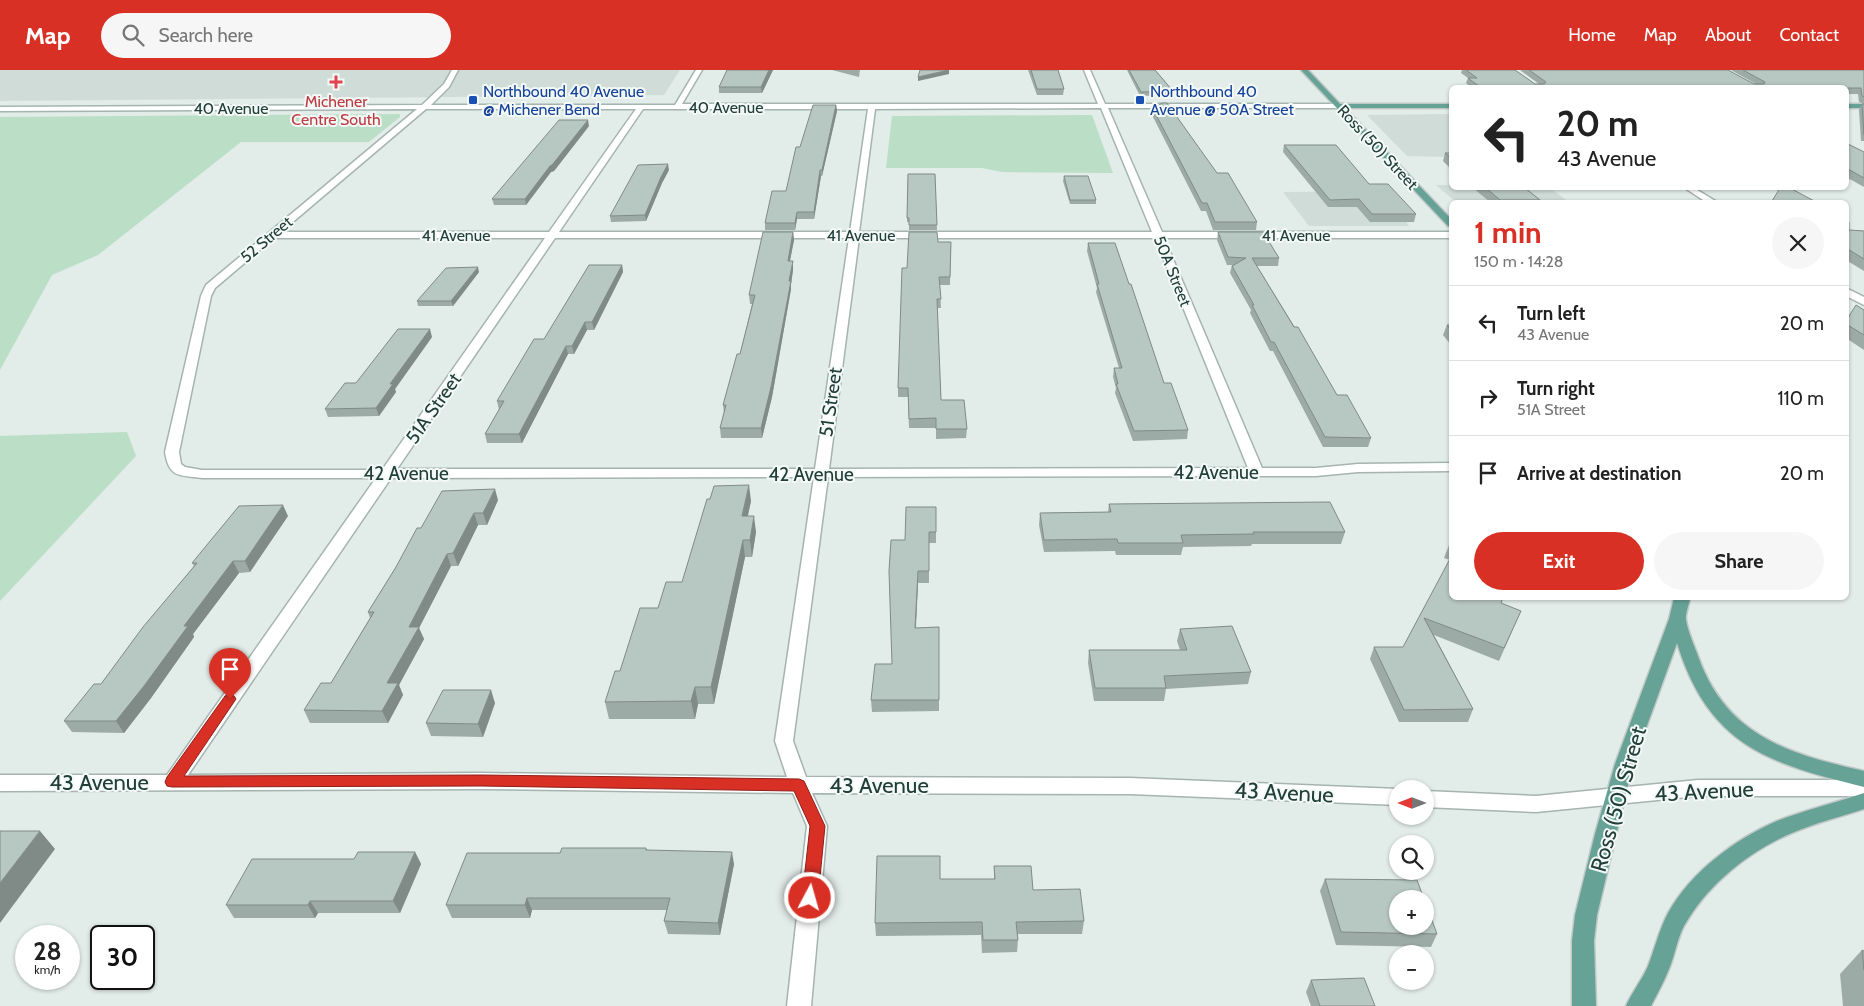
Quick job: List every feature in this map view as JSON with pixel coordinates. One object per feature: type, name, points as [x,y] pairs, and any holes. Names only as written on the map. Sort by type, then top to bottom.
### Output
[{"type":"main road","name":"Ross (50) Street","points":[[1304,70],[1449,222]]},
{"type":"main road","name":"40 Avenue","points":[[1340,106],[1449,106]]},
{"type":"main road","points":[[1849,106],[1864,106]]},
{"type":"main road","name":"Ross (50) Street","points":[[1584,1006],[1583,941],[1586,915],[1624,764],[1677,619],[1682,600]]},
{"type":"main road","points":[[1677,619],[1702,686],[1714,706],[1737,730],[1754,744],[1794,762],[1864,779]]},
{"type":"main road","points":[[1638,1006],[1658,969],[1666,940],[1680,912],[1718,870],[1761,839],[1784,828],[1864,801]]},
{"type":"street","name":"52 Street","points":[[174,465],[172,452],[208,291],[213,284],[424,106],[449,83],[454,76],[455,70]]},
{"type":"street","points":[[677,106],[699,70]]},
{"type":"street","name":"50A Street","points":[[1087,70],[1257,472]]},
{"type":"street","name":"40 Avenue","points":[[0,109],[424,106],[1340,106]]},
{"type":"street","name":"51A Street","points":[[172,782],[641,106]]},
{"type":"street","name":"51 Street","points":[[799,1006],[817,826],[799,785],[784,741],[872,106]]},
{"type":"street","points":[[1692,190],[1709,200]]},
{"type":"street","name":"41 Avenue","points":[[271,235],[1449,235]]},
{"type":"street","points":[[1849,293],[1864,302]]},
{"type":"street","name":"42 Avenue","points":[[174,465],[181,471],[202,474],[1316,472],[1358,468],[1449,467]]},
{"type":"street","name":"43 Avenue","points":[[0,782],[481,780],[799,785],[1130,786],[1389,798]]},
{"type":"street","name":"43 Avenue","points":[[1434,799],[1536,804],[1698,788],[1864,788]]},
{"type":"shaded area","name":"Michener Centre South","points":[[0,70],[680,70],[664,95],[0,101]]},
{"type":"shaded area","points":[[1449,114],[1449,157],[1407,156],[1367,115]]},
{"type":"shaded area","points":[[1436,185],[1449,185],[1449,190],[1553,190],[1566,200],[1454,200]]},
{"type":"shaded area","points":[[1385,191],[1409,226],[1309,226],[1283,192]]},
{"type":"green space","points":[[400,114],[400,117],[369,142],[241,142],[98,255],[52,275],[0,370],[0,117]]},
{"type":"green space","points":[[1092,115],[1113,173],[1002,172],[982,168],[886,168],[892,116]]},
{"type":"green space","points":[[127,432],[136,456],[0,601],[0,436]]},
{"type":"building","points":[[727,70],[769,70],[761,87],[719,87]]},
{"type":"building","points":[[920,70],[949,70],[918,77]]},
{"type":"building","points":[[1031,70],[1058,70],[1064,89],[1037,89]]},
{"type":"building","points":[[1129,70],[1155,70],[1173,91],[1141,92]]},
{"type":"building","points":[[1466,70],[1515,70],[1535,84],[1544,84],[1546,82],[1529,70],[1728,70],[1754,84],[1764,84],[1765,82],[1743,70],[1864,70],[1864,97],[1862,96],[1861,88],[1849,88],[1849,85],[1477,85],[1468,78],[1477,78]]},
{"type":"building","points":[[1162,103],[1167,103],[1217,173],[1228,173],[1257,222],[1215,222],[1207,203],[1202,203],[1153,109]]},
{"type":"building","points":[[1862,104],[1864,104],[1864,135]]},
{"type":"building","points":[[813,105],[836,105],[822,170],[820,170],[814,212],[797,212],[795,223],[765,223],[772,191],[786,191],[796,147],[800,147]]},
{"type":"building","points":[[559,120],[588,120],[525,199],[492,199]]},
{"type":"building","points":[[1849,144],[1864,152],[1864,178],[1849,170]]},
{"type":"building","points":[[1284,145],[1336,145],[1369,184],[1388,184],[1416,214],[1372,214],[1359,199],[1330,200]]},
{"type":"building","points":[[668,164],[645,215],[610,216],[638,165]]},
{"type":"building","points":[[908,174],[935,174],[937,225],[909,225],[909,218],[907,218]]},
{"type":"building","points":[[1064,176],[1088,176],[1096,200],[1070,200]]},
{"type":"building","points":[[1488,190],[1528,190],[1540,200],[1500,200]]},
{"type":"building","points":[[1779,190],[1794,190],[1812,200],[1773,200]]},
{"type":"building","points":[[1849,230],[1864,231],[1864,259],[1849,250]]},
{"type":"building","points":[[763,232],[793,232],[788,261],[793,261],[789,281],[791,281],[771,387],[761,428],[720,428],[726,405],[723,405],[737,354],[740,354],[755,295],[749,295]]},
{"type":"building","points":[[909,232],[937,232],[938,242],[951,242],[950,277],[939,277],[941,299],[937,299],[941,400],[964,400],[967,429],[936,429],[936,418],[909,419],[908,388],[898,388],[902,268],[907,268]]},
{"type":"building","points":[[1218,232],[1263,232],[1279,258],[1252,258],[1294,327],[1298,327],[1337,395],[1347,395],[1371,438],[1325,437],[1274,342],[1271,342],[1252,305],[1254,305],[1232,266],[1246,258],[1228,257]]},
{"type":"building","points":[[1088,243],[1115,243],[1129,284],[1131,284],[1164,383],[1171,383],[1188,430],[1134,431],[1116,384],[1118,384],[1114,368],[1122,368],[1097,284],[1099,284]]},
{"type":"building","points":[[589,265],[622,265],[592,322],[585,322],[572,346],[566,346],[519,434],[485,434],[504,401],[497,401],[534,339],[544,339]]},
{"type":"building","points":[[478,267],[451,301],[417,301],[446,268]]},
{"type":"building","points":[[1856,305],[1864,310],[1864,335],[1849,326],[1849,316]]},
{"type":"building","points":[[398,329],[430,329],[390,384],[393,384],[376,408],[325,409],[345,383],[356,383]]},
{"type":"building","points":[[749,485],[742,516],[754,516],[750,540],[743,540],[711,687],[695,687],[691,701],[605,702],[615,671],[620,671],[640,608],[658,608],[666,582],[682,582],[707,499],[710,499],[714,486]]},
{"type":"building","points":[[495,489],[483,513],[474,513],[453,553],[447,554],[409,627],[419,627],[387,683],[398,683],[382,711],[304,710],[321,683],[331,683],[374,612],[368,612],[396,567],[417,528],[421,528],[442,491]]},
{"type":"building","points":[[1330,502],[1345,532],[1253,532],[1254,534],[1181,535],[1183,543],[1118,543],[1117,539],[1044,540],[1040,513],[1111,512],[1109,504]]},
{"type":"building","points":[[283,505],[245,561],[233,561],[184,626],[188,626],[116,721],[64,721],[94,684],[101,684],[143,627],[197,563],[192,563],[239,506]]},
{"type":"building","points":[[906,507],[936,507],[936,532],[929,532],[929,571],[918,571],[915,628],[939,627],[939,700],[871,700],[875,664],[892,664],[889,571],[891,540],[905,540]]},
{"type":"building","points":[[1449,561],[1449,600],[1502,600],[1501,603],[1521,611],[1504,648],[1424,618],[1473,709],[1404,710],[1374,647],[1403,647]]},
{"type":"building","points":[[1232,626],[1251,672],[1164,676],[1166,688],[1095,688],[1089,650],[1187,650],[1180,629]]},
{"type":"building","points":[[443,690],[491,690],[478,724],[426,723]]},
{"type":"building","points":[[0,831],[40,831],[0,883]]},
{"type":"building","points":[[562,848],[646,848],[646,850],[732,852],[718,923],[664,921],[670,898],[527,898],[525,905],[446,905],[467,853],[560,853]]},
{"type":"building","points":[[358,852],[415,852],[393,901],[310,901],[308,905],[226,905],[252,859],[354,859]]},
{"type":"building","points":[[877,856],[940,856],[940,879],[995,879],[994,866],[1031,866],[1033,890],[1080,889],[1084,921],[1016,922],[1018,940],[983,940],[982,922],[875,923]]},
{"type":"building","points":[[1325,879],[1417,880],[1421,890],[1389,890],[1389,933],[1341,932]]},
{"type":"building","points":[[1862,950],[1864,951],[1864,970]]},
{"type":"building","points":[[1364,978],[1375,1006],[1320,1006],[1311,980]]},
{"type":"place","name":"Michener Centre South","points":[[336,82]]},
{"type":"place","name":"Northbound 40 Avenue @ Michener Bend","points":[[473,100]]},
{"type":"place","name":"Northbound 40 Avenue @ 50A Street","points":[[1140,100]]},
{"type":"route","points":[[230,699],[172,782],[481,780],[799,785],[817,826],[810,898]]}]
